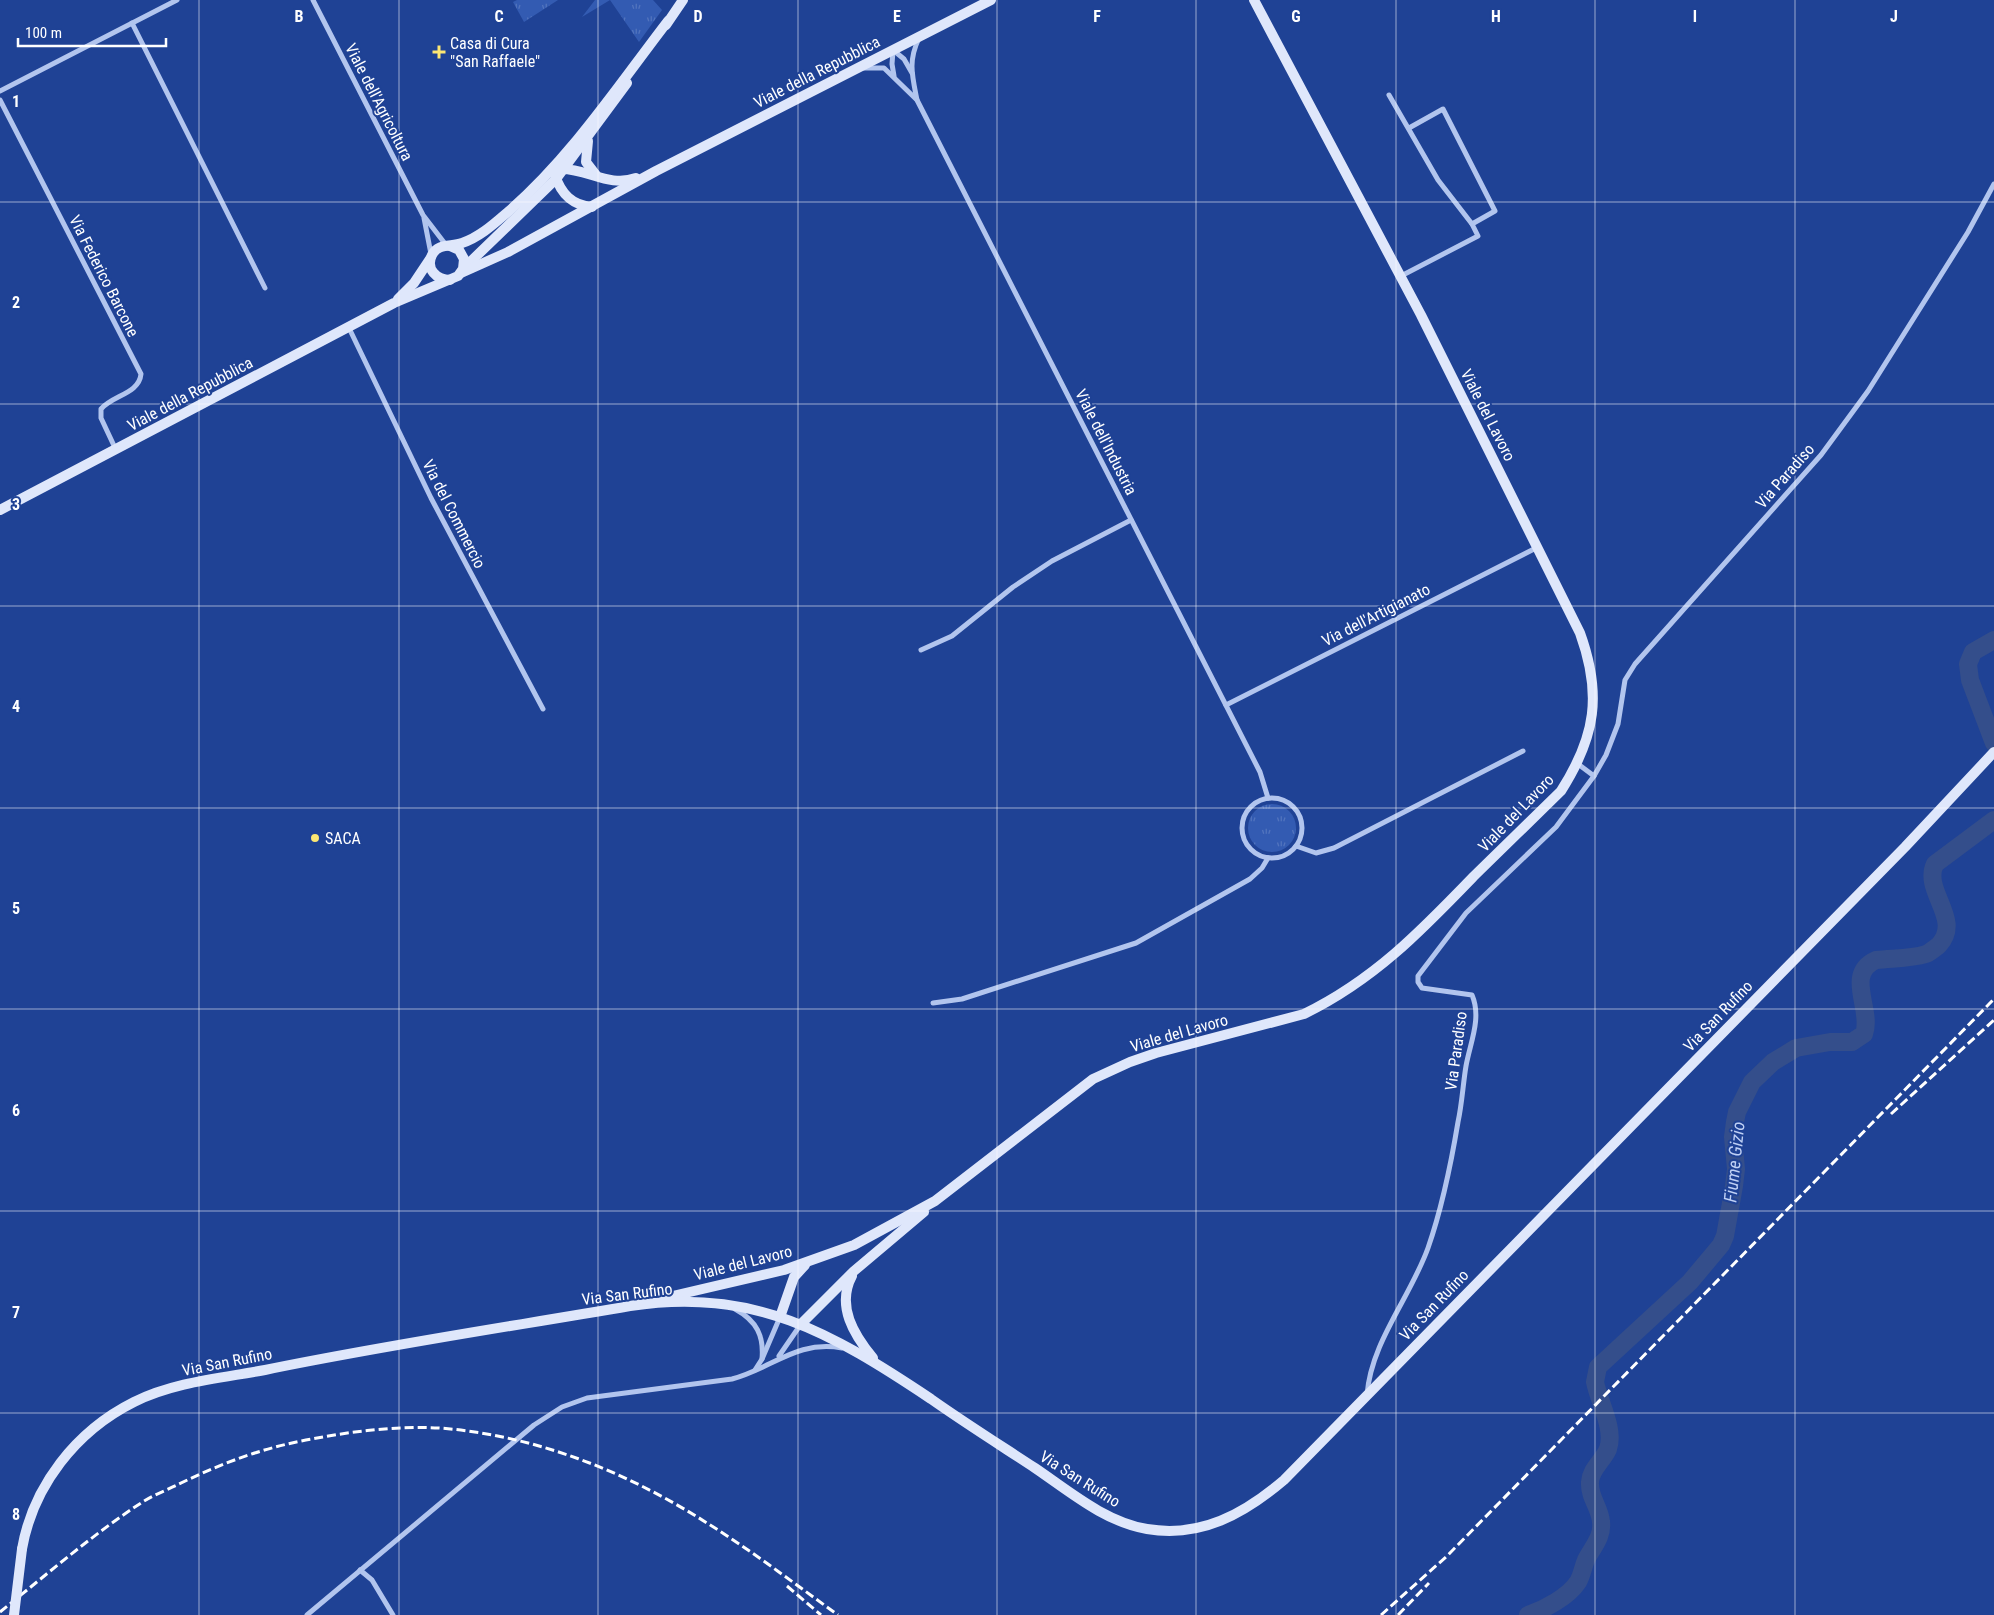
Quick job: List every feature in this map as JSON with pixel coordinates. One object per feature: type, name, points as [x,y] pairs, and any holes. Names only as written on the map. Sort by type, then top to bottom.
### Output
[{"type":"main road","points":[[668,21],[553,169],[509,211],[471,240],[436,250],[431,258],[430,265],[434,275],[444,280],[450,280],[462,271],[556,179],[589,137],[683,0]]},
{"type":"main road","name":"Viale della Repubblica","points":[[462,271],[508,252],[656,171],[991,0]]},
{"type":"main road","name":"Viale del Lavoro","points":[[801,1324],[854,1271],[935,1201],[1093,1079],[1130,1062],[1304,1014],[1355,986],[1412,940],[1561,791],[1578,764],[1587,740],[1593,711],[1591,672],[1580,633],[1400,276],[1254,0]]},
{"type":"main road","points":[[589,137],[586,147],[586,162],[594,173],[601,178]]},
{"type":"main road","name":"Viale della Repubblica","points":[[553,169],[565,168],[587,172],[601,178],[622,182],[656,171]]},
{"type":"main road","points":[[553,169],[556,179],[566,196],[582,206],[593,207]]},
{"type":"main road","points":[[448,246],[462,254],[462,271]]},
{"type":"main road","name":"Viale della Repubblica","points":[[394,303],[414,283],[431,258]]},
{"type":"main road","name":"Viale della Repubblica","points":[[0,510],[394,303],[450,280]]},
{"type":"main road","name":"Via San Rufino","points":[[14,1615],[26,1526],[40,1491],[64,1456],[101,1422],[134,1402],[166,1389],[344,1354],[655,1302],[726,1305],[780,1317],[801,1324],[856,1350],[879,1364],[1104,1513],[1146,1529],[1190,1530],[1212,1524],[1248,1508],[1284,1480],[1992,755]]},
{"type":"main road","name":"Viale del Lavoro","points":[[655,1302],[680,1293],[739,1282],[810,1261],[871,1237],[935,1201]]},
{"type":"main road","name":"Viale del Lavoro","points":[[780,1317],[794,1277],[810,1261]]},
{"type":"main road","points":[[854,1271],[847,1289],[850,1322],[861,1344],[879,1364]]},
{"type":"street","points":[[0,91],[177,0]]},
{"type":"street","name":"Viale dell'Agricoltura","points":[[313,0],[423,216],[448,246]]},
{"type":"street","points":[[132,23],[265,288]]},
{"type":"street","name":"Viale dell'Industria","points":[[920,37],[912,52],[912,74],[917,100],[1260,772],[1268,798]]},
{"type":"street","points":[[893,50],[892,64],[894,76]]},
{"type":"street","name":"Viale dell'Industria","points":[[893,50],[904,59],[912,74]]},
{"type":"street","name":"Viale dell'Industria","points":[[858,68],[884,68],[917,100]]},
{"type":"street","points":[[1389,95],[1438,180],[1472,224],[1478,236],[1400,276]]},
{"type":"street","name":"Via Federico Barcone","points":[[0,100],[141,374],[140,382],[135,388],[112,399],[101,410],[101,418],[116,450]]},
{"type":"street","points":[[1409,128],[1443,109],[1495,210],[1472,224]]},
{"type":"street","name":"Via Paradiso","points":[[1367,1395],[1373,1360],[1411,1286],[1427,1250],[1439,1213],[1458,1122],[1466,1065],[1474,1034],[1476,1017],[1475,1002],[1472,995],[1422,988],[1418,982],[1418,976],[1466,913],[1556,827],[1594,776],[1606,755],[1618,724],[1625,680],[1635,664],[1827,447],[1868,390],[1968,232],[1994,184]]},
{"type":"street","name":"Viale dell'Agricoltura","points":[[423,216],[431,258]]},
{"type":"street","name":"Via del Commercio","points":[[349,328],[436,507],[543,709]]},
{"type":"street","points":[[921,650],[952,636],[1014,587],[1052,561],[1131,520]]},
{"type":"street","name":"Via dell'Artigianato","points":[[1226,705],[1538,547]]},
{"type":"street","points":[[1296,846],[1316,852],[1334,848],[1523,751]]},
{"type":"street","points":[[1578,764],[1594,776]]},
{"type":"street","points":[[1268,798],[1288,802],[1298,812],[1302,826],[1296,846],[1287,854],[1268,858],[1250,848],[1243,835],[1242,828],[1250,808],[1255,803],[1268,798]]},
{"type":"street","points":[[933,1003],[962,999],[1136,942],[1250,879],[1262,868],[1268,858]]},
{"type":"street","points":[[726,1305],[744,1315],[759,1330],[763,1343],[762,1360]]},
{"type":"street","points":[[753,1372],[762,1360],[780,1317]]},
{"type":"street","points":[[771,1363],[783,1352],[801,1324]]},
{"type":"street","points":[[306,1615],[534,1425],[562,1407],[587,1398],[732,1379],[753,1372],[787,1354],[811,1347],[839,1347],[856,1350]]},
{"type":"street","points":[[360,1570],[372,1580],[394,1615]]},
{"type":"green space","points":[[517,0],[558,0],[524,22],[513,2]]},
{"type":"green space","points":[[595,0],[610,0],[582,17]]},
{"type":"green space","points":[[610,0],[653,0],[662,10],[639,42]]},
{"type":"green space","points":[[1267,804],[1277,804],[1289,811],[1296,823],[1296,833],[1289,845],[1277,852],[1267,852],[1259,848],[1252,841],[1248,833],[1248,823],[1252,815],[1259,808]]},
{"type":"waterway","name":"Fiume Gizio","points":[[1994,640],[1973,652],[1968,664],[1970,680],[1994,743]]},
{"type":"waterway","name":"Fiume Gizio","points":[[1528,1615],[1556,1602],[1574,1587],[1599,1537],[1600,1517],[1591,1493],[1590,1482],[1595,1469],[1608,1449],[1610,1441],[1606,1416],[1595,1382],[1598,1367],[1690,1282],[1721,1245],[1725,1236],[1736,1169],[1733,1137],[1735,1122],[1737,1112],[1752,1082],[1773,1062],[1796,1048],[1830,1042],[1852,1042],[1864,1034],[1866,1025],[1861,993],[1862,974],[1867,966],[1876,960],[1920,956],[1939,945],[1945,935],[1947,925],[1932,874],[1935,864],[1994,820]]},
{"type":"railway","points":[[1381,1615],[1447,1556],[1994,999]]},
{"type":"railway","points":[[1891,1114],[1994,1020]]},
{"type":"railway","points":[[0,1612],[123,1515],[155,1495],[211,1469],[261,1451],[328,1436],[392,1428],[439,1428],[475,1432],[510,1439],[545,1448],[612,1472],[645,1488],[707,1523],[757,1556],[838,1615]]},
{"type":"railway","points":[[1398,1615],[1429,1583]]},
{"type":"railway","points":[[787,1586],[821,1615]]},
{"type":"place","name":"Casa di Cura \"San Raffaele\"","points":[[439,52]]},
{"type":"place","name":"SACA","points":[[315,838]]}]
